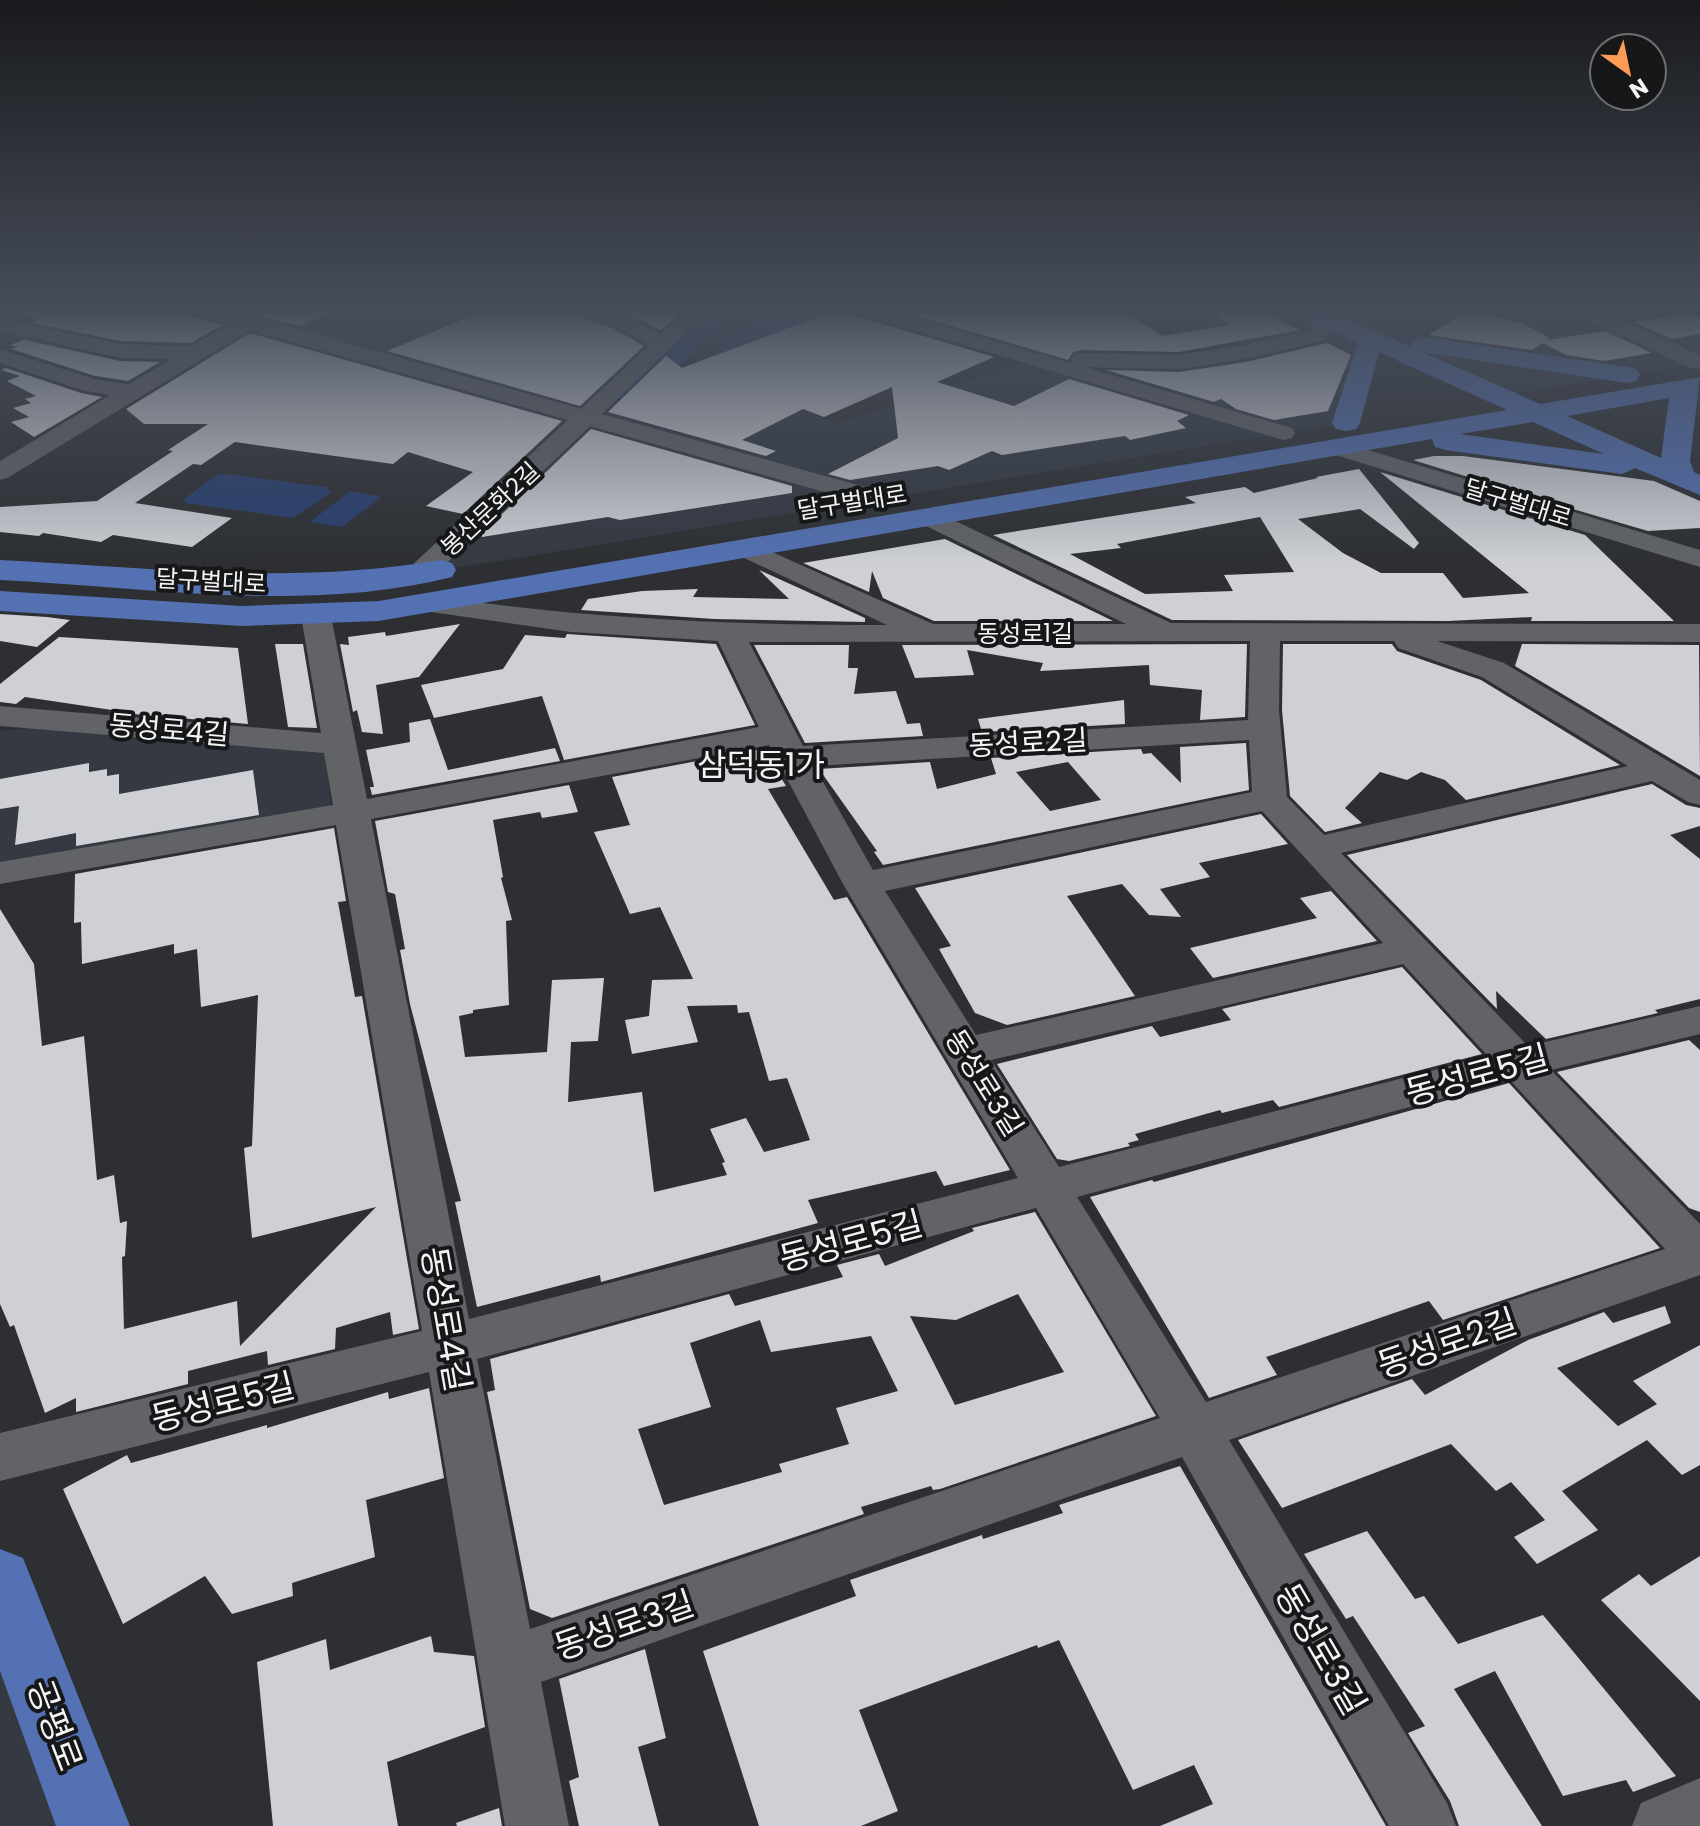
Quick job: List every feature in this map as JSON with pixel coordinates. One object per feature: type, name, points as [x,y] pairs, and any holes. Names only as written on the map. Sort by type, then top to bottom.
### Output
[{"type":"main road","points":[[1341,435],[1353,394]]},
{"type":"main road","points":[[1499,394],[1690,481]]},
{"type":"main road","name":"달구벌대로","points":[[0,601],[242,616],[327,600],[423,589],[556,582],[932,518],[1341,435],[1514,394]]},
{"type":"main road","name":"달구벌대로","points":[[653,535],[1283,433],[1403,434],[1540,412],[1600,394]]},
{"type":"main road","points":[[1690,481],[1675,461],[1691,394]]},
{"type":"main road","points":[[1403,434],[1644,468],[1690,481]]},
{"type":"main road","points":[[0,560],[90,573]]},
{"type":"main road","name":"달구벌대로","points":[[423,589],[466,566]]},
{"type":"main road","name":"달구벌대로","points":[[0,570],[90,573],[247,585],[327,600]]},
{"type":"main road","name":"공평로","points":[[0,1580],[93,1826]]},
{"type":"street","points":[[0,472],[130,394]]},
{"type":"street","points":[[502,394],[874,498]]},
{"type":"street","name":"봉산문화2길","points":[[423,589],[611,394]]},
{"type":"street","points":[[1149,394],[1283,433]]},
{"type":"street","name":"달구벌대로","points":[[1341,435],[1700,559]]},
{"type":"street","name":"달구벌대로","points":[[932,518],[1169,633]]},
{"type":"street","points":[[750,550],[931,633]]},
{"type":"street","points":[[556,582],[537,592],[531,610],[557,622]]},
{"type":"street","name":"동성로1길","points":[[423,589],[487,615],[730,634],[1700,633]]},
{"type":"street","name":"동성로4길","points":[[327,600],[338,744],[451,1345],[537,1826]]},
{"type":"street","points":[[862,884],[1270,799],[1264,729],[1265,632]]},
{"type":"street","points":[[1380,632],[1493,670],[1700,795]]},
{"type":"street","points":[[1493,670],[1494,632]]},
{"type":"street","name":"동성로3길","points":[[730,634],[785,745],[862,884],[1195,1430],[1424,1826]]},
{"type":"street","name":"동성로4길","points":[[0,716],[338,744]]},
{"type":"street","name":"동성로2길","points":[[785,745],[1264,729]]},
{"type":"street","points":[[0,873],[352,812],[785,745]]},
{"type":"street","points":[[1316,848],[1659,769]]},
{"type":"street","name":"동성로2길","points":[[1195,1430],[1700,1256],[1270,799]]},
{"type":"street","points":[[965,1052],[1411,949]]},
{"type":"street","name":"동성로5길","points":[[0,1457],[451,1345],[1520,1063],[1700,1020]]},
{"type":"street","name":"동성로3길","points":[[508,1665],[1195,1430]]},
{"type":"street","points":[[1664,1826],[1700,1810]]},
{"type":"shaded area","points":[[291,394],[613,394],[609,398],[714,425],[766,398],[839,423],[926,394],[1356,394],[1346,423],[419,574],[535,467]]},
{"type":"shaded area","points":[[614,394],[635,394],[624,400],[611,397]]},
{"type":"shaded area","points":[[216,475],[326,487],[332,492],[293,518],[185,503],[184,499]]},
{"type":"shaded area","points":[[350,491],[382,497],[342,527],[310,522]]},
{"type":"shaded area","points":[[43,726],[325,747],[331,808],[0,867],[0,731]]},
{"type":"shaded area","points":[[0,1593],[78,1826],[0,1826]]},
{"type":"building","points":[[33,394],[102,397],[34,437],[11,422],[29,417],[13,408],[31,403],[25,399],[36,396]]},
{"type":"building","points":[[150,394],[467,394],[562,421],[463,514],[426,506],[473,472],[408,452],[393,464],[235,442],[201,465],[193,464],[135,503],[232,518],[192,547],[113,535],[101,542],[43,533],[39,536],[0,532],[0,507],[97,501],[208,424],[144,424],[126,409]]},
{"type":"building","points":[[539,394],[593,394],[580,406]]},
{"type":"building","points":[[626,394],[876,394],[824,417],[803,409],[742,440],[776,451],[766,456],[608,412]]},
{"type":"building","points":[[893,394],[976,394],[1014,406],[1038,394],[1120,394],[1189,415],[1177,421],[1186,428],[1130,440],[1125,436],[1002,455],[992,451],[949,470],[938,466],[850,480],[828,474],[898,438]]},
{"type":"building","points":[[1188,394],[1335,394],[1328,411],[1274,420],[1236,409],[1221,399],[1214,402]]},
{"type":"building","points":[[591,429],[792,486],[792,493],[620,520],[608,517],[482,537],[481,534]]},
{"type":"building","points":[[1463,456],[1654,481],[1700,501],[1700,528],[1648,531],[1566,507],[1545,495],[1550,502],[1413,460]]},
{"type":"building","points":[[1359,469],[1419,543],[1414,549],[1360,509],[1298,519],[1343,553],[1381,573],[1443,573],[1463,598],[1529,593],[1380,472],[1585,535],[1674,621],[1531,621],[1532,617],[1448,621],[1172,620],[993,535],[1196,503],[1185,497],[1245,487],[1254,493]],"holes":[[[1260,517],[1294,572],[1224,575],[1233,591],[1145,594],[1070,554],[1121,548],[1117,544]]]},
{"type":"building","points":[[945,539],[1113,621],[934,621],[883,598],[872,571],[869,592],[803,563]]},
{"type":"building","points":[[759,570],[865,618],[865,622],[714,619],[581,610],[588,599],[642,591],[698,589],[693,597],[789,599]]},
{"type":"building","points":[[0,614],[70,620],[37,647],[0,641]]},
{"type":"building","points":[[460,624],[419,677],[376,685],[383,734],[362,732],[357,710],[353,712],[340,644],[349,645],[348,637],[385,632],[386,636]]},
{"type":"building","points":[[567,634],[716,644],[755,725],[564,760],[542,696],[434,718],[421,685],[503,669],[525,635],[565,638]]},
{"type":"building","points":[[59,637],[238,648],[248,724],[110,712],[112,710],[25,697],[16,704],[0,702],[0,684]]},
{"type":"building","points":[[275,644],[303,644],[317,728],[288,727]]},
{"type":"building","points":[[1247,644],[1245,717],[1200,720],[1202,690],[1150,685],[1149,665],[1040,671],[1043,663],[967,650],[974,675],[915,678],[902,645]]},
{"type":"building","points":[[1283,644],[1392,644],[1397,651],[1481,680],[1620,765],[1466,800],[1445,780],[1421,772],[1407,780],[1380,772],[1345,808],[1362,823],[1325,832],[1290,796],[1282,710]]},
{"type":"building","points":[[1522,644],[1699,645],[1700,776],[1515,666]]},
{"type":"building","points":[[754,645],[849,645],[848,668],[858,668],[854,694],[896,691],[907,724],[920,723],[923,736],[805,743]]},
{"type":"building","points":[[1124,700],[1125,724],[982,732],[978,719]]},
{"type":"building","points":[[430,719],[448,770],[555,748],[560,761],[372,795],[370,787],[374,787],[366,750],[410,742],[409,723]]},
{"type":"building","points":[[1246,743],[1249,790],[883,865],[874,852],[877,851],[819,769],[930,762],[937,789],[996,774],[991,758],[1141,749],[1143,754],[1151,753],[1181,783],[1180,747]],"holes":[[[1068,762],[1101,800],[1050,811],[1016,772]]]},
{"type":"building","points":[[767,748],[786,786],[768,789],[834,900],[847,897],[1010,1170],[944,1186],[936,1171],[808,1200],[818,1223],[601,1282],[600,1275],[477,1307],[455,1202],[461,1201],[410,1004],[400,950],[405,949],[395,894],[388,892],[375,821],[569,785],[578,812],[542,818],[540,812],[493,820],[501,878],[512,920],[506,921],[509,1005],[473,1010],[473,1013],[459,1016],[465,1057],[547,1052],[552,980],[604,978],[598,1041],[571,1042],[568,1102],[642,1092],[654,1192],[727,1175],[722,1163],[725,1162],[710,1129],[746,1118],[764,1152],[810,1140],[787,1078],[769,1081],[749,1012],[738,1013],[737,1005],[687,1006],[698,1042],[632,1054],[625,1020],[649,1016],[652,980],[693,979],[660,907],[630,914],[594,832],[630,825],[612,777]]},
{"type":"building","points":[[89,763],[89,772],[107,769],[107,776],[119,774],[119,794],[253,770],[259,815],[76,846],[76,833],[15,845],[19,806],[0,809],[0,779]]},
{"type":"building","points":[[1652,784],[1686,805],[1700,808],[1700,826],[1670,835],[1700,859],[1700,999],[1655,1010],[1658,1013],[1546,1039],[1496,991],[1497,1009],[1347,855]]},
{"type":"building","points":[[1261,814],[1288,844],[1199,863],[1210,877],[1160,889],[1181,917],[1149,915],[1122,884],[1067,896],[1135,996],[1007,1025],[975,1013],[939,949],[951,946],[915,888]]},
{"type":"building","points":[[334,828],[346,901],[338,902],[355,997],[362,996],[419,1329],[393,1335],[390,1312],[336,1328],[335,1349],[268,1365],[267,1351],[188,1371],[188,1384],[76,1412],[76,1398],[45,1413],[14,1325],[10,1327],[0,1304],[0,909],[34,964],[42,1046],[84,1036],[97,1180],[114,1175],[120,1223],[127,1221],[125,1256],[122,1257],[124,1329],[237,1301],[240,1346],[376,1207],[252,1238],[244,1148],[252,1146],[258,995],[201,1007],[197,949],[174,954],[174,944],[82,964],[81,922],[74,923],[75,874]]},
{"type":"building","points":[[1331,891],[1377,941],[1213,978],[1190,948],[1317,918],[1300,898]]},
{"type":"building","points":[[1402,967],[1482,1054],[1279,1107],[1273,1100],[1222,1113],[1220,1110],[1135,1134],[1139,1140],[1128,1143],[1130,1146],[1069,1161],[1057,1159],[997,1064],[1152,1026],[1160,1037],[1231,1020],[1222,1009]]},
{"type":"building","points":[[1689,1040],[1700,1050],[1700,1212],[1689,1208],[1557,1072]]},
{"type":"building","points":[[1509,1083],[1660,1248],[1443,1320],[1429,1301],[1266,1357],[1277,1375],[1209,1398],[1090,1197]]},
{"type":"building","points":[[1035,1212],[1156,1416],[940,1489],[933,1490],[931,1486],[861,1507],[864,1514],[552,1618],[530,1609],[487,1392],[495,1390],[490,1359],[729,1294],[735,1306],[843,1277],[837,1265],[879,1254],[885,1266],[974,1231],[972,1228]],"holes":[[[1018,1294],[1064,1372],[955,1405],[910,1316],[956,1320]],[[760,1320],[771,1352],[871,1336],[898,1391],[836,1408],[849,1444],[779,1464],[782,1472],[664,1505],[638,1429],[711,1407],[690,1343]]]},
{"type":"building","points":[[1665,1306],[1671,1323],[1557,1368],[1618,1426],[1657,1404],[1633,1381],[1700,1345],[1700,1465],[1682,1475],[1647,1440],[1562,1491],[1598,1530],[1537,1564],[1514,1537],[1545,1520],[1511,1482],[1496,1491],[1451,1444],[1282,1508],[1238,1440],[1412,1379],[1425,1395],[1528,1340],[1604,1312],[1613,1323]]},
{"type":"building","points":[[429,1388],[444,1478],[366,1500],[375,1557],[292,1583],[293,1596],[232,1614],[205,1576],[123,1624],[63,1489],[127,1455],[131,1463],[267,1425],[267,1428],[388,1392],[389,1399]]},
{"type":"building","points":[[1180,1466],[1386,1826],[1160,1826],[1213,1804],[1194,1765],[1133,1790],[1059,1640],[1038,1648],[1037,1645],[859,1710],[898,1811],[861,1826],[759,1826],[703,1651],[856,1596],[850,1580],[982,1535],[983,1539],[1063,1513],[1059,1505]]},
{"type":"building","points":[[1367,1531],[1415,1599],[1424,1596],[1458,1644],[1543,1615],[1676,1776],[1633,1792],[1626,1780],[1563,1796],[1495,1671],[1454,1689],[1542,1826],[1459,1826],[1450,1801],[1408,1733],[1425,1726],[1353,1616],[1346,1619],[1304,1554]]},
{"type":"building","points":[[1700,1556],[1700,1701],[1601,1600],[1639,1574],[1651,1586]]},
{"type":"building","points":[[431,1636],[434,1652],[474,1656],[485,1727],[387,1762],[398,1826],[273,1826],[257,1662],[326,1639],[330,1670]]},
{"type":"building","points":[[645,1649],[666,1738],[638,1747],[659,1826],[579,1826],[569,1781],[579,1777],[559,1679]]},
{"type":"building","points":[[499,1808],[502,1826],[457,1826],[456,1823]]},
{"type":"district","name":"삼덕동1가","points":[[761,764]]}]
